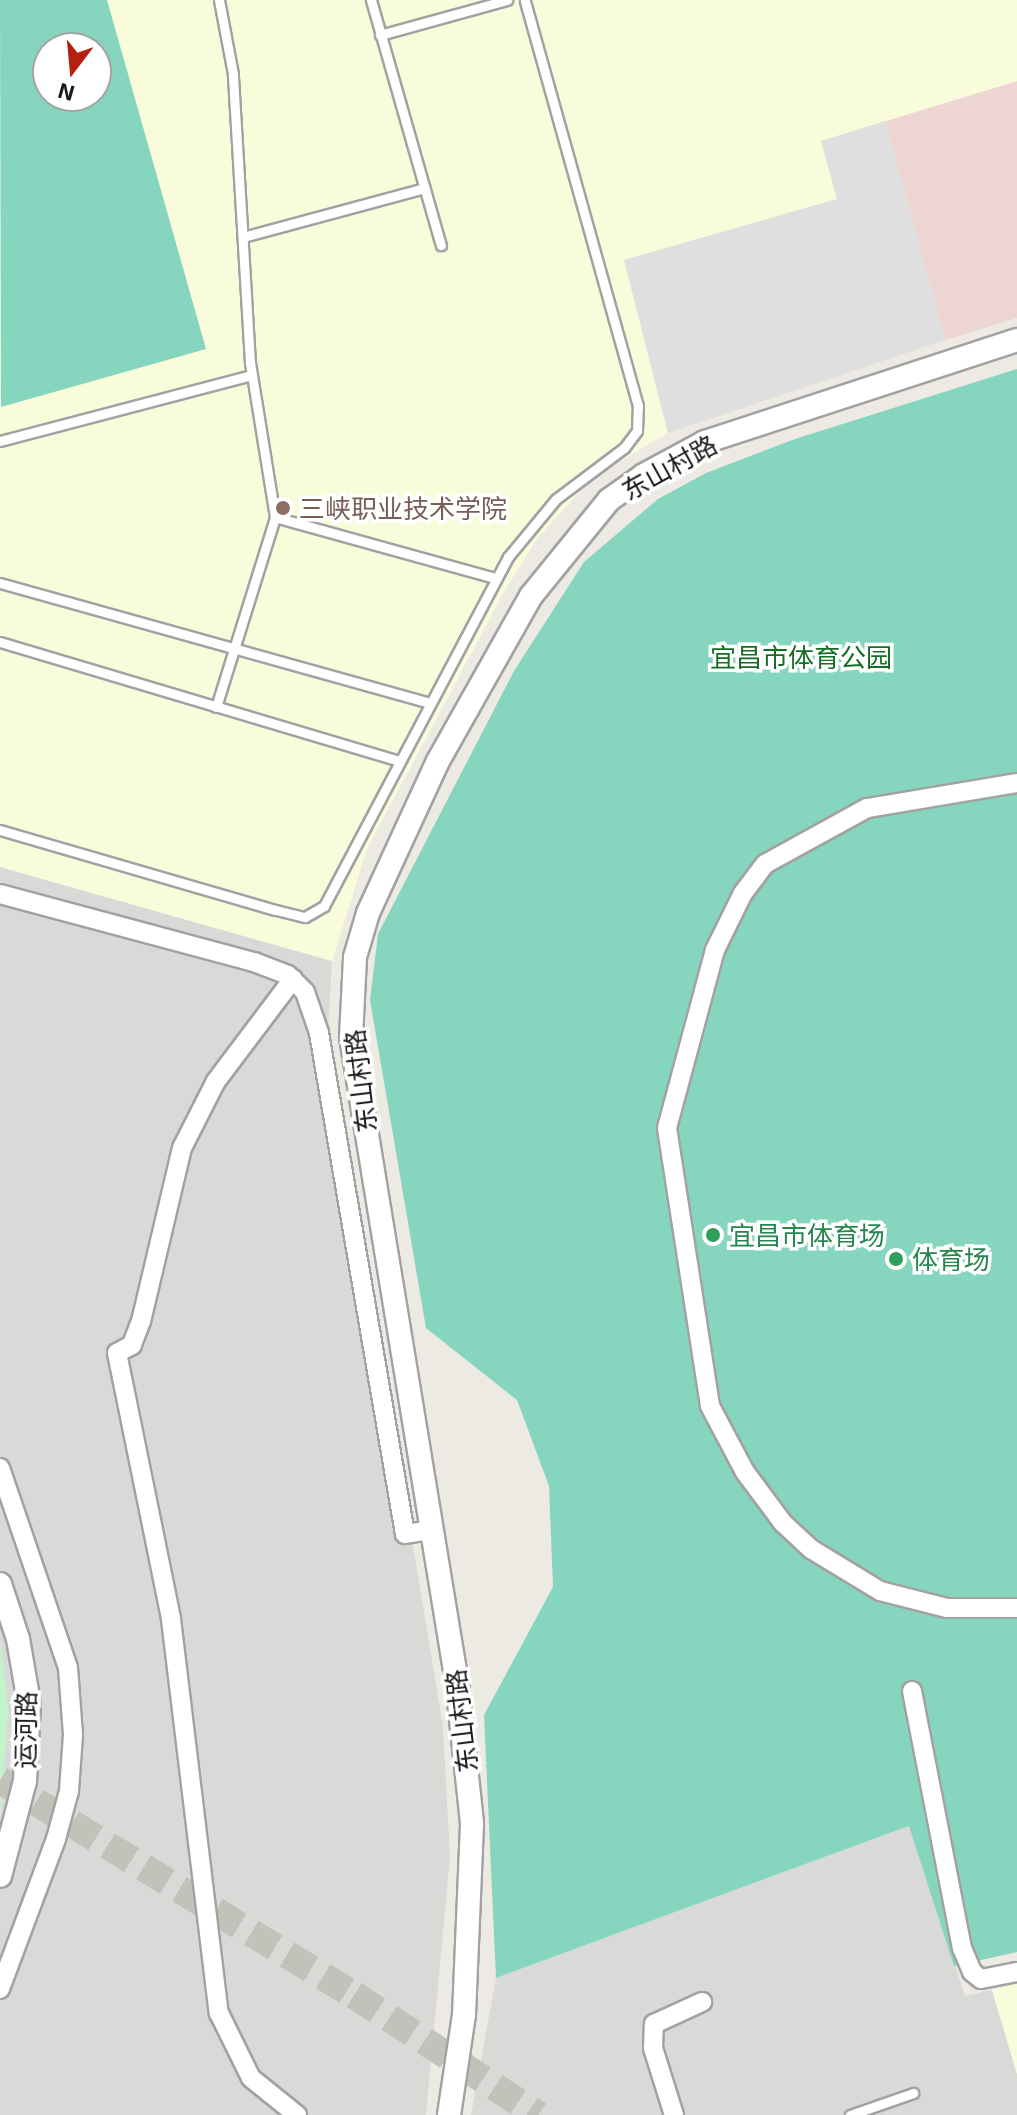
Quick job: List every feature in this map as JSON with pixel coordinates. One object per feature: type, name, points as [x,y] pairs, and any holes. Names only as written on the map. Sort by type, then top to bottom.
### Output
[{"type":"street","name":"东山村路","points":[[449,2115],[464,2015],[472,1823],[457,1683],[351,1037],[355,957],[368,913],[438,761],[531,596],[577,533],[644,475],[705,442],[1017,340]]},
{"type":"street","points":[[1017,783],[867,808],[765,864],[743,893],[715,950],[667,1128],[710,1406],[745,1472],[783,1523],[811,1549],[880,1591],[947,1608],[1017,1608]]},
{"type":"street","points":[[0,894],[254,962],[293,979],[305,992],[319,1033],[405,1534],[431,1530]]},
{"type":"street","points":[[293,979],[216,1081],[182,1148],[141,1321],[132,1345],[117,1353],[171,1619],[219,2013],[251,2078],[297,2115]]},
{"type":"street","points":[[0,1468],[68,1668],[73,1735],[69,1791],[56,1839],[0,1989]]},
{"type":"street","name":"运河路","points":[[0,1584],[25,1668],[29,1730],[19,1813],[0,1876]]},
{"type":"street","points":[[912,1691],[962,1948],[972,1972],[981,1979],[1017,1972]]},
{"type":"street","points":[[674,2115],[653,2048],[654,2024],[702,2002]]},
{"type":"lane","points":[[216,707],[275,517],[251,375],[233,74],[219,0]]},
{"type":"lane","points":[[371,0],[441,245]]},
{"type":"lane","points":[[380,35],[507,0]]},
{"type":"lane","points":[[0,830],[305,917],[324,906],[495,578],[556,499],[624,448],[637,431],[638,406],[525,0]]},
{"type":"lane","points":[[243,237],[424,188]]},
{"type":"lane","points":[[0,441],[251,375]]},
{"type":"lane","points":[[275,517],[495,578]]},
{"type":"lane","points":[[0,583],[429,703]]},
{"type":"lane","points":[[0,642],[398,761]]},
{"type":"lane","points":[[850,2115],[913,2093]]},
{"type":"shaded area","name":"三峡职业技术学院","points":[[0,0],[1017,0],[1017,81],[821,141],[837,199],[624,260],[668,433],[593,477],[537,539],[504,592],[367,849],[332,961],[0,867]]},
{"type":"shaded area","points":[[1017,81],[1017,318],[945,340],[885,121]]},
{"type":"shaded area","points":[[885,121],[945,340],[668,433],[624,260],[837,199],[821,141]]},
{"type":"shaded area","points":[[0,867],[332,961],[328,1034],[443,1727],[450,1857],[426,2115],[0,2115],[0,1820],[8,1709],[0,1640]]},
{"type":"shaded area","points":[[910,1826],[965,1996],[992,1990],[1017,2074],[1017,2115],[471,2115],[496,1978]]},
{"type":"shaded area","points":[[1017,1984],[1017,2074],[992,1990]]},
{"type":"green space","points":[[0,0],[107,0],[206,349],[1,407]]},
{"type":"green space","name":"宜昌市体育场","points":[[1017,369],[1017,1952],[954,1966],[909,1826],[496,1978],[484,1715],[553,1587],[549,1486],[517,1400],[426,1328],[370,1000],[378,934],[514,671],[584,562],[658,499],[706,473],[795,439]]},
{"type":"green space","points":[[0,1640],[8,1709],[0,1820]]},
{"type":"tunnel","points":[[0,1780],[354,1995],[538,2115]]},
{"type":"place","name":"三峡职业技术学院","points":[[283,508]]},
{"type":"place","name":"宜昌市体育场","points":[[713,1235]]},
{"type":"place","name":"体育场","points":[[896,1259]]},
{"type":"park label","name":"宜昌市体育公园","points":[[801,657]]}]
